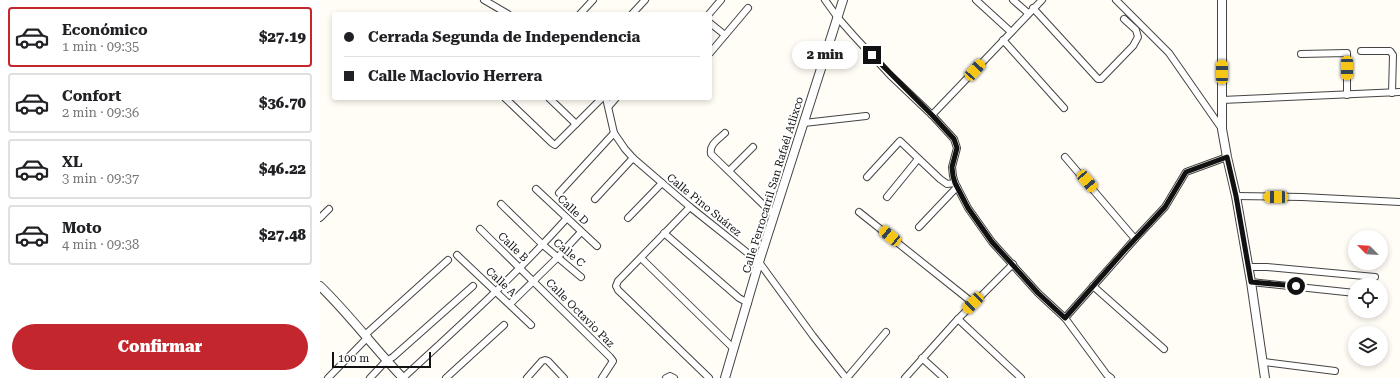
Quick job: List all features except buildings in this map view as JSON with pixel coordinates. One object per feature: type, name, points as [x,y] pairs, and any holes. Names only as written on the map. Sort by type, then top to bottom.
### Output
[{"type":"street","points":[[484,0],[505,12]]},
{"type":"street","points":[[582,12],[593,0]]},
{"type":"street","points":[[634,12],[645,0]]},
{"type":"street","points":[[711,12],[721,0]]},
{"type":"street","points":[[825,0],[838,18],[890,75],[932,115],[954,139],[957,148],[952,167],[956,185],[968,208],[979,224],[1038,293],[1065,318],[1106,375],[1111,378]]},
{"type":"street","name":"Calle Ferrocarril San Rafaél Atlixco","points":[[725,378],[759,262],[843,0]]},
{"type":"street","points":[[976,0],[1011,32]]},
{"type":"street","points":[[1013,0],[1031,11],[1098,79],[1101,79],[1133,46],[1138,38],[1136,30],[1124,19]]},
{"type":"street","points":[[932,115],[1042,0]]},
{"type":"street","points":[[1116,0],[1169,53],[1222,129]]},
{"type":"street","points":[[1222,0],[1222,129],[1249,267],[1264,362],[1265,378]]},
{"type":"street","points":[[712,51],[748,8]]},
{"type":"street","points":[[712,25],[725,35]]},
{"type":"street","points":[[1003,40],[1064,108]]},
{"type":"street","points":[[1361,51],[1390,51],[1392,53],[1392,93]]},
{"type":"street","points":[[1302,54],[1347,53],[1347,95]]},
{"type":"street","points":[[1222,100],[1400,92]]},
{"type":"street","points":[[507,100],[552,143],[555,144],[600,100]]},
{"type":"street","points":[[551,100],[576,124]]},
{"type":"street","name":"Calle Pino Suárez","points":[[607,100],[614,133],[633,158],[690,207],[759,262],[812,336],[847,378]]},
{"type":"street","points":[[609,106],[614,100]]},
{"type":"street","points":[[804,123],[866,116]]},
{"type":"street","points":[[559,193],[614,133]]},
{"type":"street","points":[[725,133],[712,146],[710,150],[711,154],[774,215]]},
{"type":"street","points":[[867,177],[900,141],[940,179],[947,184],[956,185]]},
{"type":"street","points":[[729,171],[753,147]]},
{"type":"street","points":[[1065,157],[1135,239]]},
{"type":"street","points":[[1065,318],[1165,207],[1186,172],[1227,157]]},
{"type":"street","points":[[595,199],[633,158]]},
{"type":"street","points":[[887,197],[918,159]]},
{"type":"street","points":[[628,218],[662,183]]},
{"type":"street","points":[[920,227],[956,185]]},
{"type":"street","name":"Calle D","points":[[536,189],[597,246]]},
{"type":"street","points":[[1236,196],[1302,197],[1400,202]]},
{"type":"street","name":"Calle C","points":[[501,204],[543,245],[581,277]]},
{"type":"street","points":[[690,207],[618,281],[616,286],[618,290],[709,378]]},
{"type":"street","points":[[320,218],[329,209]]},
{"type":"street","points":[[859,212],[973,303]]},
{"type":"street","points":[[320,286],[367,336],[386,361],[403,378],[496,292],[543,245],[567,218]]},
{"type":"street","name":"Calle B","points":[[480,229],[533,280]]},
{"type":"street","points":[[510,304],[581,232]]},
{"type":"street","points":[[664,233],[740,298],[748,303]]},
{"type":"street","name":"Calle A","points":[[457,255],[531,325]]},
{"type":"street","points":[[641,258],[734,349]]},
{"type":"street","points":[[328,378],[367,336],[448,260]]},
{"type":"street","points":[[905,378],[973,303],[1013,264]]},
{"type":"street","points":[[1249,267],[1268,267],[1375,277]]},
{"type":"street","name":"Calle Octavio Paz","points":[[533,280],[613,361],[603,378]]},
{"type":"street","points":[[1251,282],[1348,292]]},
{"type":"street","points":[[370,378],[386,361],[393,357],[426,329],[473,286]]},
{"type":"street","points":[[1093,286],[1164,349]]},
{"type":"street","points":[[958,319],[1021,378]]},
{"type":"street","points":[[446,378],[504,325]]},
{"type":"street","points":[[847,378],[886,332]]},
{"type":"street","points":[[922,358],[944,378]]},
{"type":"street","points":[[526,378],[542,361],[545,360],[564,378]]},
{"type":"street","points":[[1264,362],[1335,371]]},
{"type":"street","points":[[666,378],[670,376],[674,378]]},
{"type":"route","points":[[872,55],[954,139],[957,148],[952,167],[953,176],[968,208],[992,242],[1038,293],[1065,318],[1165,207],[1186,172],[1227,157],[1236,196],[1251,282],[1296,286]]}]
